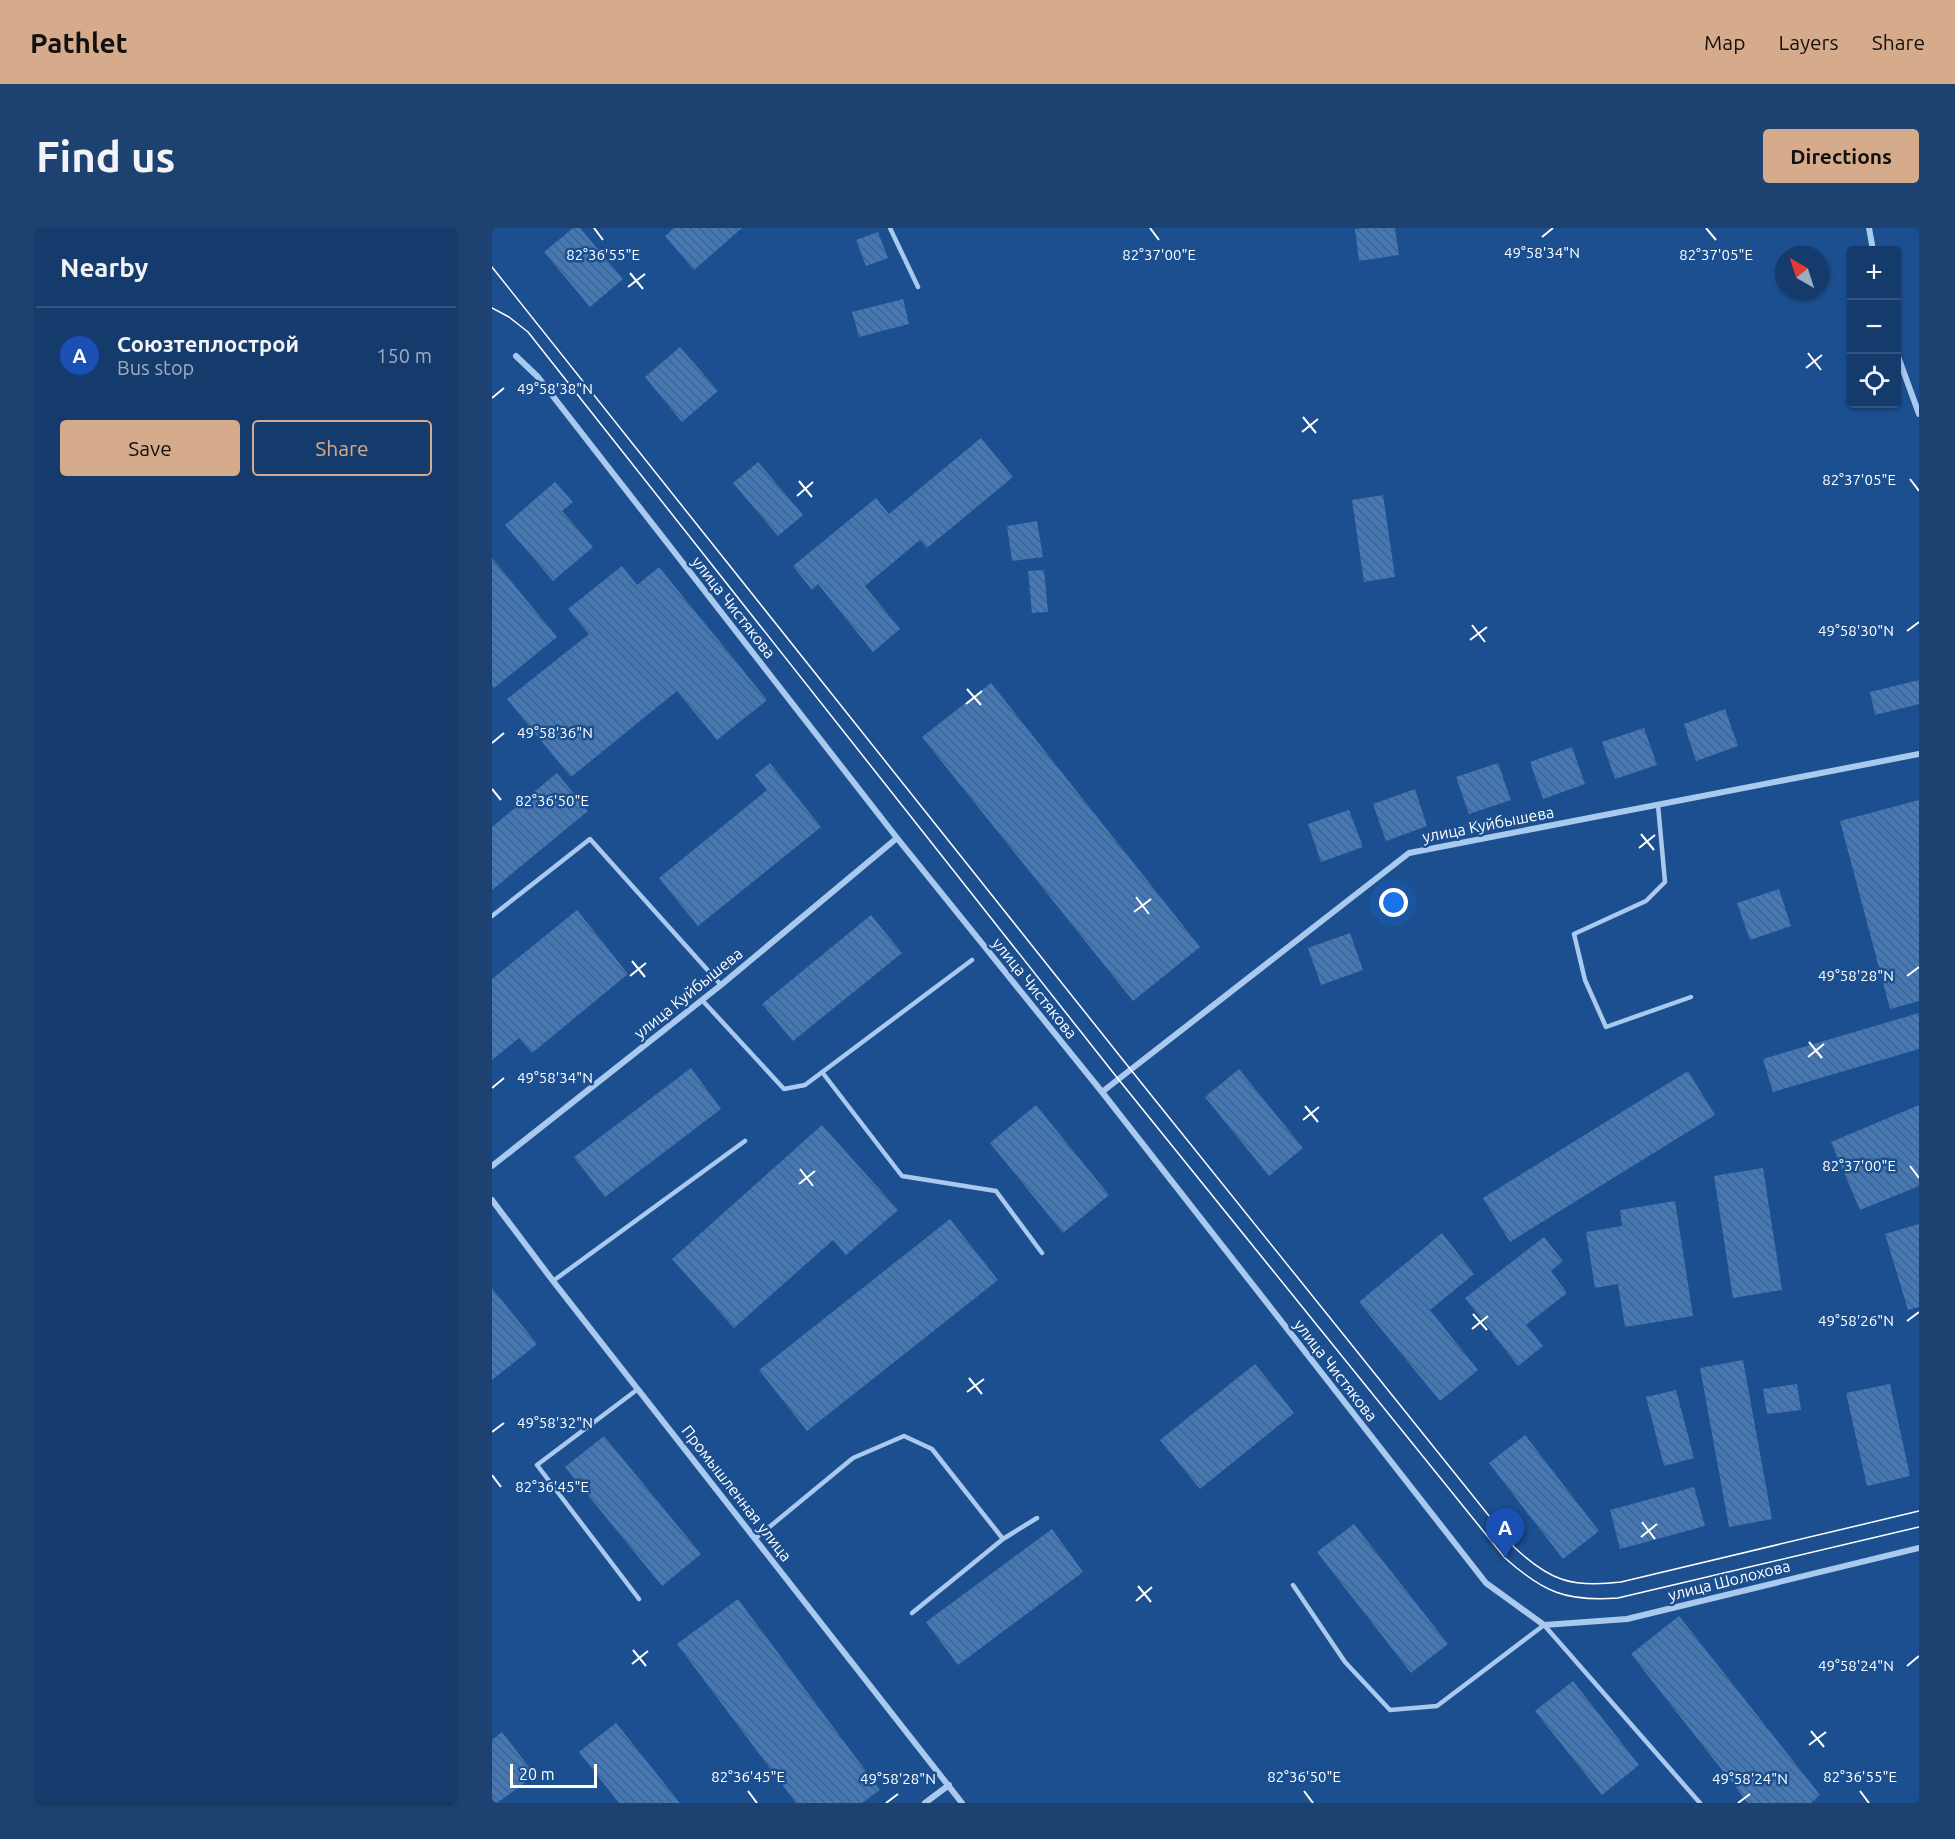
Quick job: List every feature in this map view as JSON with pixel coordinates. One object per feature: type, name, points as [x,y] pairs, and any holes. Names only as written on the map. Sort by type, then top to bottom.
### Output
[{"type":"street","points":[[1869,228],[1872,246]]},
{"type":"street","points":[[1897,354],[1919,414]]},
{"type":"street","name":"улица Чистякова","points":[[516,357],[538,377],[897,838],[1102,1092],[1486,1583],[1544,1625]]},
{"type":"street","name":"улица Куйбышева","points":[[1102,1092],[1409,853],[1919,754]]},
{"type":"street","name":"улица Куйбышева","points":[[492,1166],[721,985],[897,838]]},
{"type":"street","name":"Промышленная улица","points":[[492,1200],[962,1803]]},
{"type":"street","name":"улица Шолохова","points":[[1544,1625],[1627,1619],[1919,1548]]},
{"type":"street","points":[[926,1803],[949,1785]]},
{"type":"lane","points":[[890,228],[918,287]]},
{"type":"lane","points":[[1658,805],[1665,882],[1646,901],[1574,934],[1585,980],[1606,1027],[1691,997]]},
{"type":"lane","points":[[492,916],[590,839],[721,985]]},
{"type":"lane","points":[[702,1000],[784,1089],[805,1085],[972,960]]},
{"type":"lane","points":[[822,1072],[902,1176],[996,1191],[1042,1253]]},
{"type":"lane","points":[[553,1281],[745,1141]]},
{"type":"lane","points":[[638,1389],[537,1465],[639,1599]]},
{"type":"lane","points":[[756,1538],[853,1458],[904,1436],[932,1449],[1003,1539]]},
{"type":"lane","points":[[912,1613],[1003,1539],[1037,1518]]},
{"type":"lane","points":[[1293,1585],[1345,1662],[1390,1710],[1437,1706],[1544,1625],[1701,1803]]},
{"type":"building","points":[[573,228],[580,228],[623,279],[590,307],[544,252]]},
{"type":"building","points":[[674,228],[742,228],[694,270],[665,236]]},
{"type":"building","points":[[1395,228],[1399,255],[1359,261],[1355,229]]},
{"type":"building","points":[[878,232],[888,258],[866,266],[856,240]]},
{"type":"building","points":[[903,299],[909,324],[859,337],[852,312]]},
{"type":"building","points":[[680,347],[718,391],[682,422],[645,377]]},
{"type":"building","points":[[981,438],[1013,477],[927,548],[920,540],[865,586],[900,629],[873,652],[818,584],[812,590],[793,566],[876,498],[889,514]]},
{"type":"building","points":[[758,462],[803,515],[778,536],[733,483]]},
{"type":"building","points":[[555,482],[573,502],[562,511],[593,547],[553,581],[505,525]]},
{"type":"building","points":[[1383,495],[1395,577],[1364,582],[1352,500]]},
{"type":"building","points":[[1037,521],[1043,557],[1012,561],[1007,526]]},
{"type":"building","points":[[492,558],[557,637],[494,688],[492,685]]},
{"type":"building","points":[[622,566],[637,585],[659,567],[767,700],[717,740],[677,691],[571,777],[507,699],[589,634],[568,609]]},
{"type":"building","points":[[1044,570],[1048,612],[1032,613],[1028,571]]},
{"type":"building","points":[[1919,680],[1919,704],[1875,715],[1870,692]]},
{"type":"building","points":[[991,683],[1200,947],[1133,1001],[922,737]]},
{"type":"building","points":[[1725,709],[1738,746],[1696,761],[1684,724]]},
{"type":"building","points":[[1644,728],[1657,765],[1615,779],[1602,742]]},
{"type":"building","points":[[1572,747],[1585,784],[1543,799],[1530,762]]},
{"type":"building","points":[[770,763],[821,827],[698,926],[659,878],[767,790],[755,775]]},
{"type":"building","points":[[1498,763],[1511,800],[1469,814],[1456,777]]},
{"type":"building","points":[[557,773],[588,811],[492,890],[492,827]]},
{"type":"building","points":[[1415,789],[1427,826],[1386,841],[1373,804]]},
{"type":"building","points":[[1919,800],[1919,1001],[1890,1009],[1840,821]]},
{"type":"building","points":[[1349,810],[1363,847],[1321,862],[1308,824]]},
{"type":"building","points":[[1779,889],[1791,926],[1750,940],[1737,903]]},
{"type":"building","points":[[577,910],[628,974],[532,1053],[519,1038],[492,1060],[492,979]]},
{"type":"building","points":[[871,915],[902,953],[793,1041],[762,1004]]},
{"type":"building","points":[[1350,933],[1363,970],[1321,985],[1308,948]]},
{"type":"building","points":[[1919,1013],[1919,1049],[1773,1092],[1763,1059]]},
{"type":"building","points":[[691,1068],[721,1109],[605,1197],[574,1157]]},
{"type":"building","points":[[1239,1069],[1303,1148],[1269,1176],[1205,1097]]},
{"type":"building","points":[[1688,1071],[1715,1115],[1510,1242],[1483,1198]]},
{"type":"building","points":[[1036,1105],[1109,1195],[1063,1233],[990,1143]]},
{"type":"building","points":[[1919,1105],[1919,1186],[1860,1210],[1831,1142]]},
{"type":"building","points":[[822,1125],[898,1210],[846,1255],[833,1240],[734,1328],[672,1259]]},
{"type":"building","points":[[1763,1168],[1782,1290],[1733,1298],[1714,1176]]},
{"type":"building","points":[[1675,1201],[1693,1316],[1625,1327],[1618,1284],[1595,1288],[1586,1232],[1622,1226],[1620,1210]]},
{"type":"building","points":[[950,1219],[998,1280],[807,1431],[759,1370]]},
{"type":"building","points":[[1919,1224],[1919,1307],[1908,1310],[1885,1234]]},
{"type":"building","points":[[1442,1233],[1474,1274],[1430,1310],[1478,1370],[1440,1401],[1359,1302]]},
{"type":"building","points":[[1544,1237],[1563,1261],[1551,1271],[1567,1293],[1526,1325],[1543,1346],[1518,1366],[1465,1298]]},
{"type":"building","points":[[492,1288],[537,1344],[492,1380]]},
{"type":"building","points":[[1743,1360],[1772,1519],[1729,1527],[1700,1368]]},
{"type":"building","points":[[1255,1364],[1294,1413],[1200,1489],[1160,1440]]},
{"type":"building","points":[[1797,1384],[1801,1410],[1767,1414],[1763,1389]]},
{"type":"building","points":[[1890,1384],[1910,1476],[1867,1486],[1846,1393]]},
{"type":"building","points":[[1676,1390],[1694,1458],[1664,1466],[1646,1397]]},
{"type":"building","points":[[1525,1435],[1599,1531],[1563,1559],[1489,1463]]},
{"type":"building","points":[[604,1436],[701,1554],[662,1586],[565,1467]]},
{"type":"building","points":[[1694,1487],[1705,1526],[1620,1549],[1610,1510]]},
{"type":"building","points":[[1354,1524],[1448,1644],[1411,1673],[1317,1552]]},
{"type":"building","points":[[1052,1529],[1083,1572],[958,1665],[926,1622]]},
{"type":"building","points":[[738,1599],[880,1790],[862,1803],[796,1803],[677,1644]]},
{"type":"building","points":[[1679,1616],[1820,1795],[1811,1803],[1748,1803],[1631,1654]]},
{"type":"building","points":[[1573,1681],[1639,1765],[1602,1795],[1535,1711]]},
{"type":"building","points":[[616,1723],[680,1803],[619,1803],[579,1752]]},
{"type":"building","points":[[502,1732],[535,1775],[497,1803],[492,1803],[492,1740]]},
{"type":"tram line","points":[[492,267],[1131,1070],[1514,1547],[1527,1559],[1551,1575],[1575,1583],[1621,1582],[1919,1511]]},
{"type":"tram line","points":[[492,308],[509,317],[528,332],[1119,1080],[1505,1558],[1519,1570],[1544,1587],[1569,1596],[1618,1598],[1919,1527]]},
{"type":"place","name":"Союзтеплострой","points":[[1505,1558]]}]
